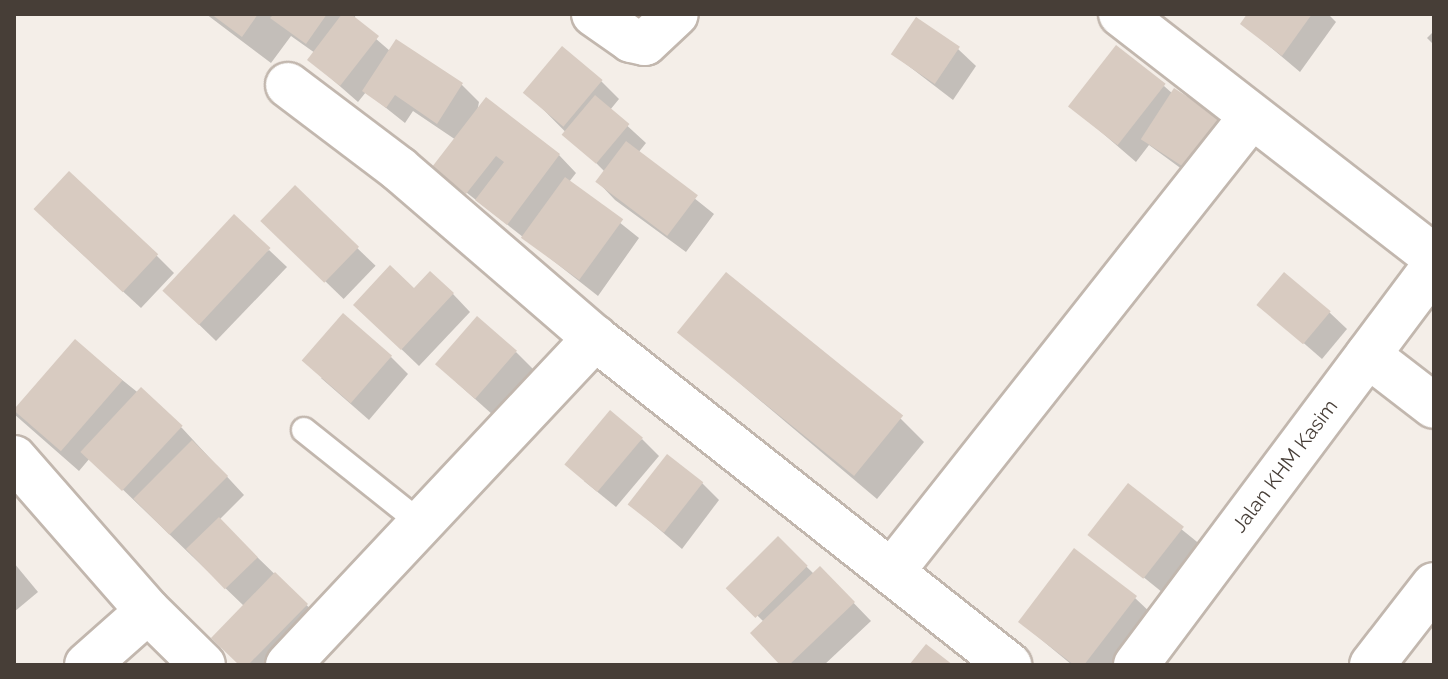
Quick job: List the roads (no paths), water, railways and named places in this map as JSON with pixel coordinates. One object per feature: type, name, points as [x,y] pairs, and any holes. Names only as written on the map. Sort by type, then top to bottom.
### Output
[{"type":"street","points":[[594,14],[631,40],[645,43],[676,14]]},
{"type":"street","points":[[1121,14],[1434,257]]},
{"type":"street","points":[[288,85],[399,169],[595,338],[893,570],[1009,665]]},
{"type":"street","points":[[893,570],[1251,117]]},
{"type":"street","name":"Jalan KHM Kasim","points":[[1136,665],[1434,266]]},
{"type":"street","points":[[288,665],[423,525],[595,338]]},
{"type":"street","points":[[1368,355],[1434,406]]},
{"type":"street","points":[[14,458],[148,611],[203,665]]},
{"type":"street","points":[[1372,665],[1434,585]]},
{"type":"street","points":[[87,665],[148,611]]},
{"type":"lane","points":[[304,430],[423,525]]}]
